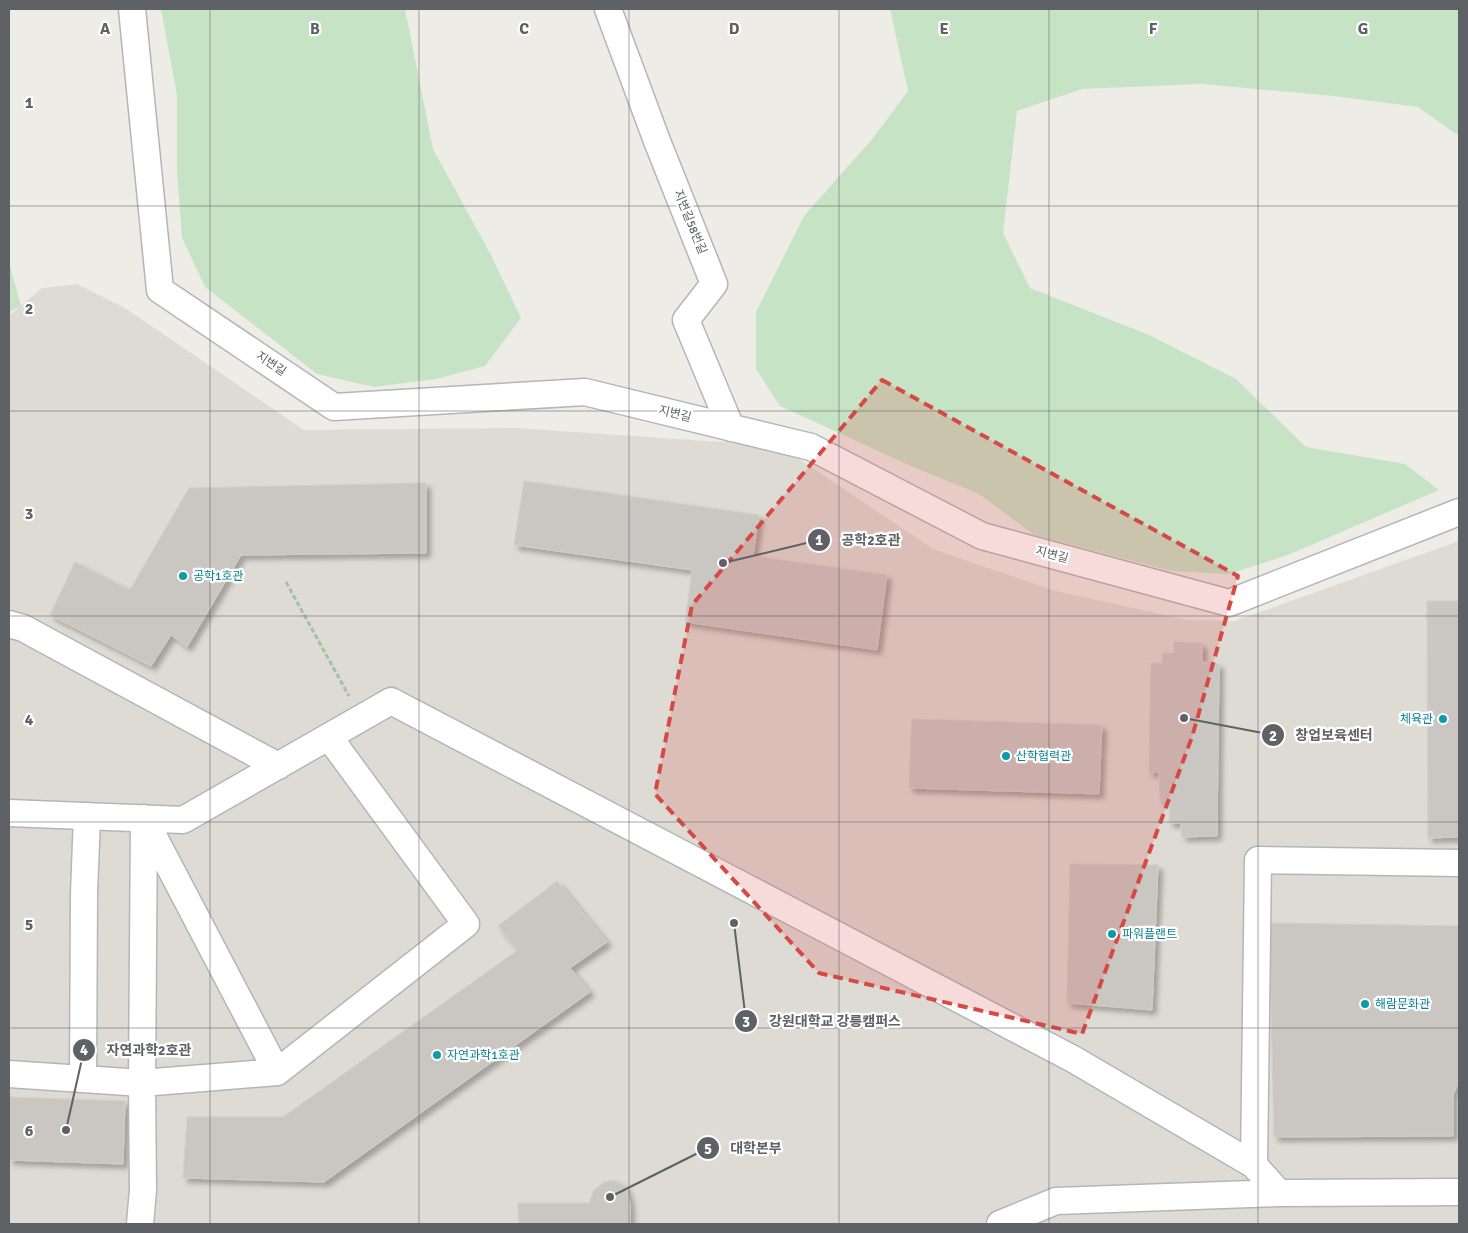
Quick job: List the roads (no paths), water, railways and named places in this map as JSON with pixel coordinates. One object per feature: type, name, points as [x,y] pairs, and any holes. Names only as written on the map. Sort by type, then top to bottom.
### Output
[{"type":"street","name":"지변길","points":[[132,9],[160,290],[334,407],[585,392],[811,447],[982,536],[1229,603],[1459,512]]},
{"type":"street","name":"지변길58번길","points":[[608,9],[657,141],[714,284],[686,320],[730,428]]},
{"type":"street","points":[[9,624],[22,628],[278,766]]},
{"type":"street","points":[[9,813],[183,820],[391,701],[1073,1059],[1254,1166],[1279,1193]]},
{"type":"street","points":[[9,1074],[142,1082],[276,1072],[466,924],[329,737]]},
{"type":"street","points":[[83,1078],[84,894],[87,816]]},
{"type":"street","points":[[144,818],[276,1072]]},
{"type":"street","points":[[140,1224],[143,1190],[144,818]]},
{"type":"street","points":[[1254,1166],[1258,860],[1459,863]]},
{"type":"street","points":[[1000,1224],[1056,1201],[1279,1193],[1459,1192]]},
{"type":"place","name":"공학2호관","points":[[723,563]]},
{"type":"place","name":"공학1호관","points":[[183,576]]},
{"type":"place","name":"창업보육센터","points":[[1184,718]]},
{"type":"place","name":"체육관","points":[[1443,719]]},
{"type":"place","name":"산학협력관","points":[[1006,756]]},
{"type":"place","name":"강원대학교 강릉캠퍼스","points":[[734,923]]},
{"type":"place","name":"파워플랜트","points":[[1112,934]]},
{"type":"place","name":"해람문화관","points":[[1365,1004]]},
{"type":"place","name":"자연과학1호관","points":[[437,1055]]},
{"type":"place","name":"자연과학2호관","points":[[66,1130]]},
{"type":"place","name":"대학본부","points":[[610,1197]]}]
